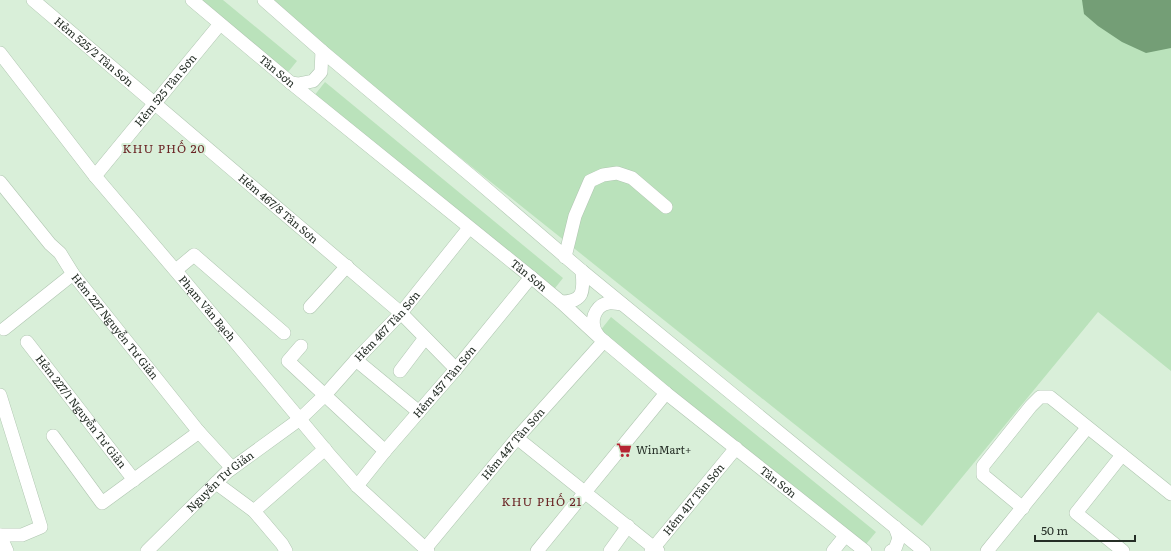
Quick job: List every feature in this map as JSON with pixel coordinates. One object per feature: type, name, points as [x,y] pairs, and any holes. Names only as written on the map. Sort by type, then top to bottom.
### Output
[{"type":"street","name":"Hẻm 525/2 Tân Sơn","points":[[33,0],[156,103]]},
{"type":"street","name":"Tân Sơn","points":[[192,0],[291,83],[530,277],[666,393],[865,551]]},
{"type":"street","points":[[264,0],[565,257],[924,551]]},
{"type":"street","name":"Hẻm 525 Tân Sơn","points":[[95,176],[220,24]]},
{"type":"street","points":[[291,83],[298,84],[313,81],[321,72],[322,51]]},
{"type":"street","name":"Phạm Văn Bạch","points":[[0,54],[95,176],[176,270],[325,449],[357,486],[427,550]]},
{"type":"street","name":"Hẻm 467/8 Tân Sơn","points":[[156,103],[401,313],[456,369]]},
{"type":"street","points":[[565,257],[575,216],[590,181],[603,175],[616,173],[632,178],[666,207]]},
{"type":"street","name":"Hẻm 227 Nguyễn Tư Giản","points":[[0,182],[50,244],[60,254],[73,274],[199,432],[232,468]]},
{"type":"street","name":"Hẻm 467 Tân Sơn","points":[[300,419],[325,395],[401,313],[469,228]]},
{"type":"street","points":[[176,270],[194,255],[284,333]]},
{"type":"street","points":[[310,307],[347,266]]},
{"type":"street","points":[[560,302],[570,302],[578,298],[583,288],[582,271]]},
{"type":"street","points":[[4,329],[73,274]]},
{"type":"street","name":"Hẻm 457 Tân Sơn","points":[[357,486],[385,451],[456,369],[530,277]]},
{"type":"street","points":[[601,339],[594,327],[593,318],[597,309],[604,304],[609,303],[622,304]]},
{"type":"street","points":[[400,371],[425,338]]},
{"type":"street","name":"Hẻm 447 Tân Sơn","points":[[427,550],[517,438],[601,339]]},
{"type":"street","name":"Hẻm 227/1 Nguyễn Tư Giản","points":[[27,342],[134,480]]},
{"type":"street","points":[[301,346],[288,361],[385,451]]},
{"type":"street","points":[[356,360],[419,412]]},
{"type":"street","points":[[537,551],[666,393]]},
{"type":"street","points":[[0,395],[41,527],[22,535],[0,535],[7,551]]},
{"type":"street","points":[[1023,508],[983,476],[982,470],[983,466],[1031,406],[1040,397],[1050,397],[1171,494]]},
{"type":"street","name":"Nguyễn Tư Giản","points":[[147,551],[232,468],[300,419]]},
{"type":"street","points":[[987,551],[1087,428]]},
{"type":"street","points":[[53,436],[102,503],[199,432]]},
{"type":"street","points":[[517,438],[628,526],[654,550]]},
{"type":"street","name":"Hẻm 417 Tân Sơn","points":[[654,550],[736,448]]},
{"type":"street","points":[[254,511],[325,449]]},
{"type":"street","points":[[1122,455],[1076,513],[1123,551]]},
{"type":"street","points":[[216,483],[254,511],[282,544],[286,551]]},
{"type":"street","points":[[610,551],[628,526]]},
{"type":"street","points":[[891,551],[895,549],[899,538],[895,527]]},
{"type":"street","points":[[833,551],[845,536]]},
{"type":"shaded area","points":[[192,0],[223,0],[297,61],[284,77]]},
{"type":"shaded area","points":[[263,0],[1171,0],[1171,371],[1098,312],[922,526]]},
{"type":"shaded area","points":[[1082,0],[1171,0],[1171,48],[1146,53],[1122,42],[1098,26],[1084,14]]},
{"type":"shaded area","points":[[325,82],[563,278],[548,297],[310,101]]},
{"type":"shaded area","points":[[611,317],[876,532],[862,549],[596,336]]},
{"type":"place","name":"WinMart+","points":[[624,450]]},
{"type":"district","name":"KHU PHỐ 20","points":[[164,149]]},
{"type":"district","name":"KHU PHỐ 21","points":[[542,502]]}]
